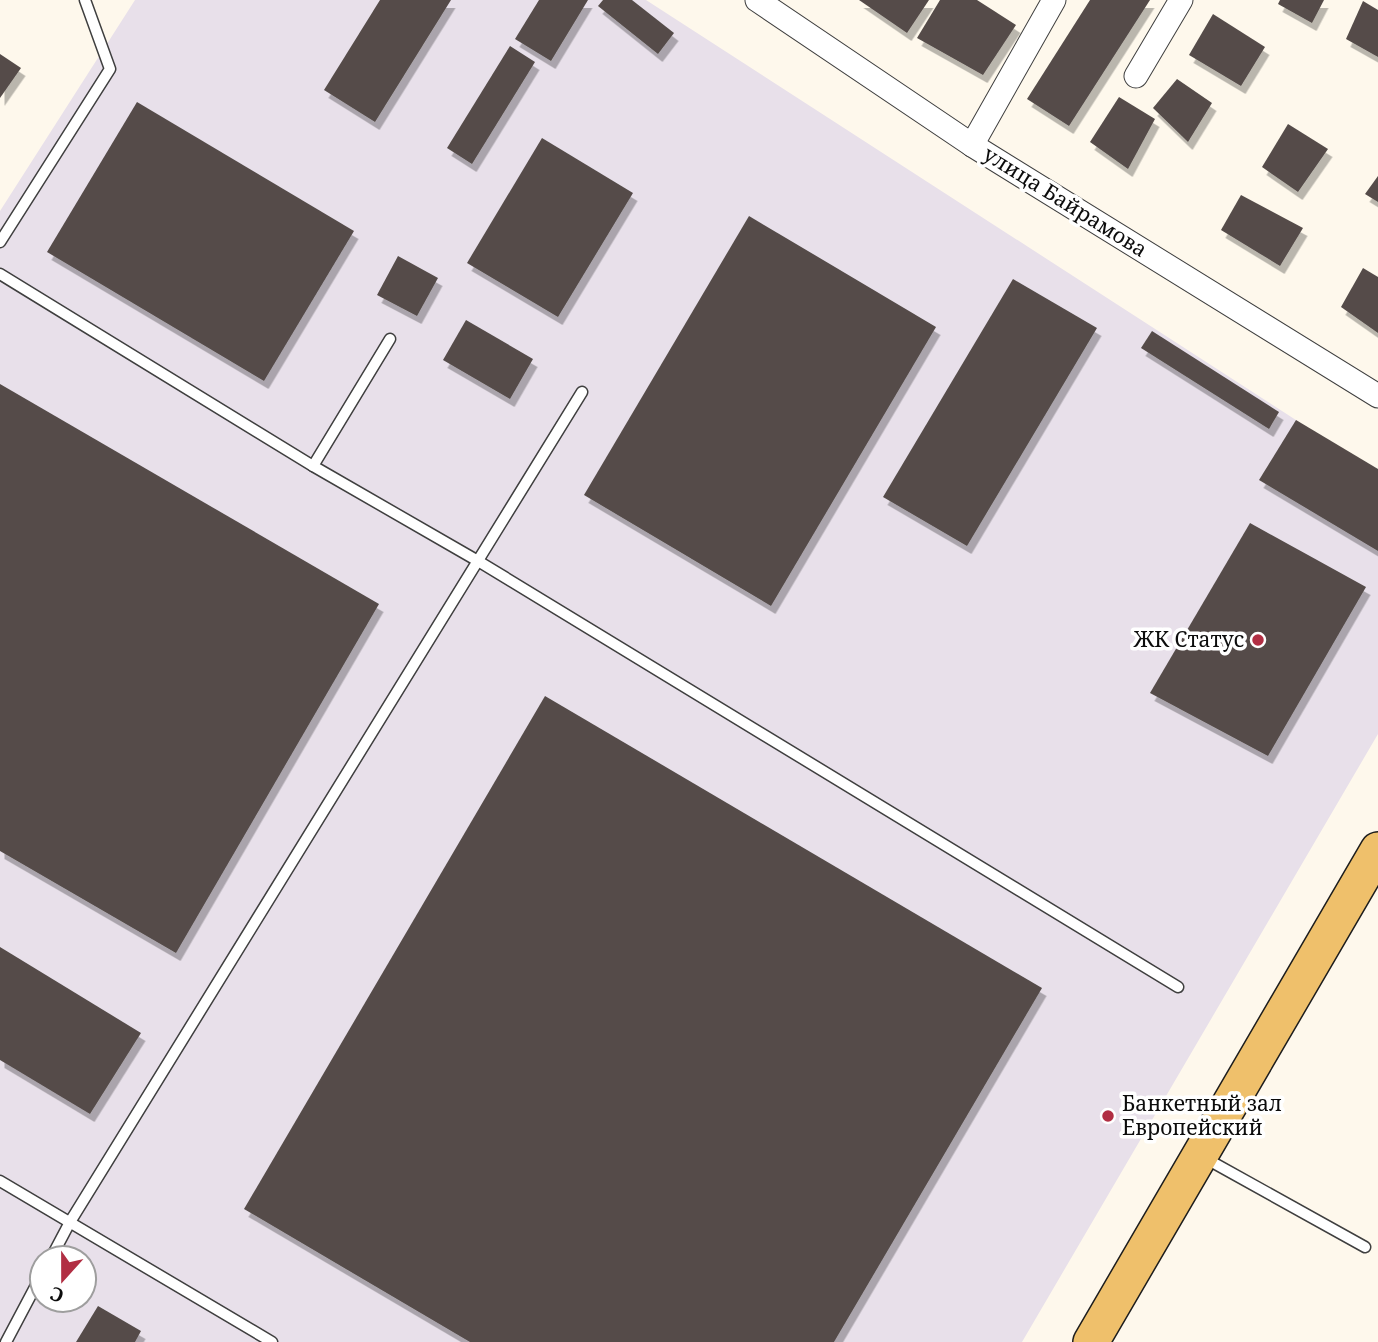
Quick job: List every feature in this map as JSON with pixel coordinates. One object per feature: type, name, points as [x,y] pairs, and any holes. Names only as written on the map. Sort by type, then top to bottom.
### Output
[{"type":"main road","points":[[1091,1342],[1200,1155],[1368,887],[1378,850]]},
{"type":"street","name":"улица Байрамова","points":[[757,0],[972,145],[1378,396]]},
{"type":"street","points":[[972,145],[1055,0]]},
{"type":"street","points":[[1136,76],[1181,0]]},
{"type":"lane","points":[[0,243],[110,69],[85,0]]},
{"type":"lane","points":[[0,274],[313,466],[478,561],[1178,987]]},
{"type":"lane","points":[[313,466],[390,340]]},
{"type":"lane","points":[[58,1244],[582,392]]},
{"type":"lane","points":[[1200,1155],[1365,1247]]},
{"type":"lane","points":[[0,1181],[272,1342]]},
{"type":"lane","points":[[6,1342],[28,1300]]},
{"type":"shaded area","points":[[135,0],[646,0],[1378,473],[1378,734],[1022,1342],[0,1342],[0,211]]},
{"type":"building","points":[[380,0],[451,0],[375,122],[324,90]]},
{"type":"building","points":[[539,0],[588,0],[551,61],[515,39]]},
{"type":"building","points":[[603,0],[632,0],[674,33],[658,54],[598,6]]},
{"type":"building","points":[[859,0],[929,0],[907,33]]},
{"type":"building","points":[[940,0],[977,0],[1016,25],[983,75],[917,38]]},
{"type":"building","points":[[1090,0],[1150,0],[1069,126],[1027,99]]},
{"type":"building","points":[[1280,0],[1324,0],[1312,23],[1278,4]]},
{"type":"building","points":[[1363,1],[1378,10],[1378,57],[1346,39]]},
{"type":"building","points":[[1213,14],[1265,47],[1241,86],[1189,55]]},
{"type":"building","points":[[510,46],[535,62],[472,164],[447,148]]},
{"type":"building","points":[[0,54],[21,68],[0,98]]},
{"type":"building","points":[[1177,79],[1212,103],[1188,142],[1153,108]]},
{"type":"building","points":[[1119,97],[1155,119],[1128,169],[1090,142]]},
{"type":"building","points":[[137,102],[354,231],[264,381],[47,252]]},
{"type":"building","points":[[1288,124],[1328,149],[1298,192],[1262,167]]},
{"type":"building","points":[[542,138],[633,193],[558,317],[467,263]]},
{"type":"building","points":[[1378,176],[1378,202],[1365,194]]},
{"type":"building","points":[[1241,195],[1303,228],[1280,266],[1221,230]]},
{"type":"building","points":[[749,216],[936,327],[771,606],[584,495]]},
{"type":"building","points":[[398,256],[438,278],[417,316],[377,295]]},
{"type":"building","points":[[1363,268],[1378,277],[1378,333],[1341,307]]},
{"type":"building","points":[[1013,279],[1097,328],[967,546],[883,497]]},
{"type":"building","points":[[466,320],[533,359],[510,399],[443,360]]},
{"type":"building","points":[[1152,331],[1279,412],[1269,429],[1141,348]]},
{"type":"building","points":[[0,384],[379,604],[176,953],[0,851]]},
{"type":"building","points":[[1296,420],[1378,469],[1378,551],[1259,480]]},
{"type":"building","name":"ЖК Статус","points":[[1250,523],[1366,587],[1268,756],[1150,693]]},
{"type":"building","points":[[545,696],[1042,988],[834,1342],[470,1342],[244,1209]]},
{"type":"building","points":[[0,947],[141,1033],[90,1114],[0,1060]]},
{"type":"building","points":[[98,1306],[141,1331],[135,1342],[76,1342],[93,1314],[98,1314]]},
{"type":"place","name":"ЖК Статус","points":[[1258,640]]},
{"type":"place","name":"Банкетный зал Европейский","points":[[1108,1116]]}]
